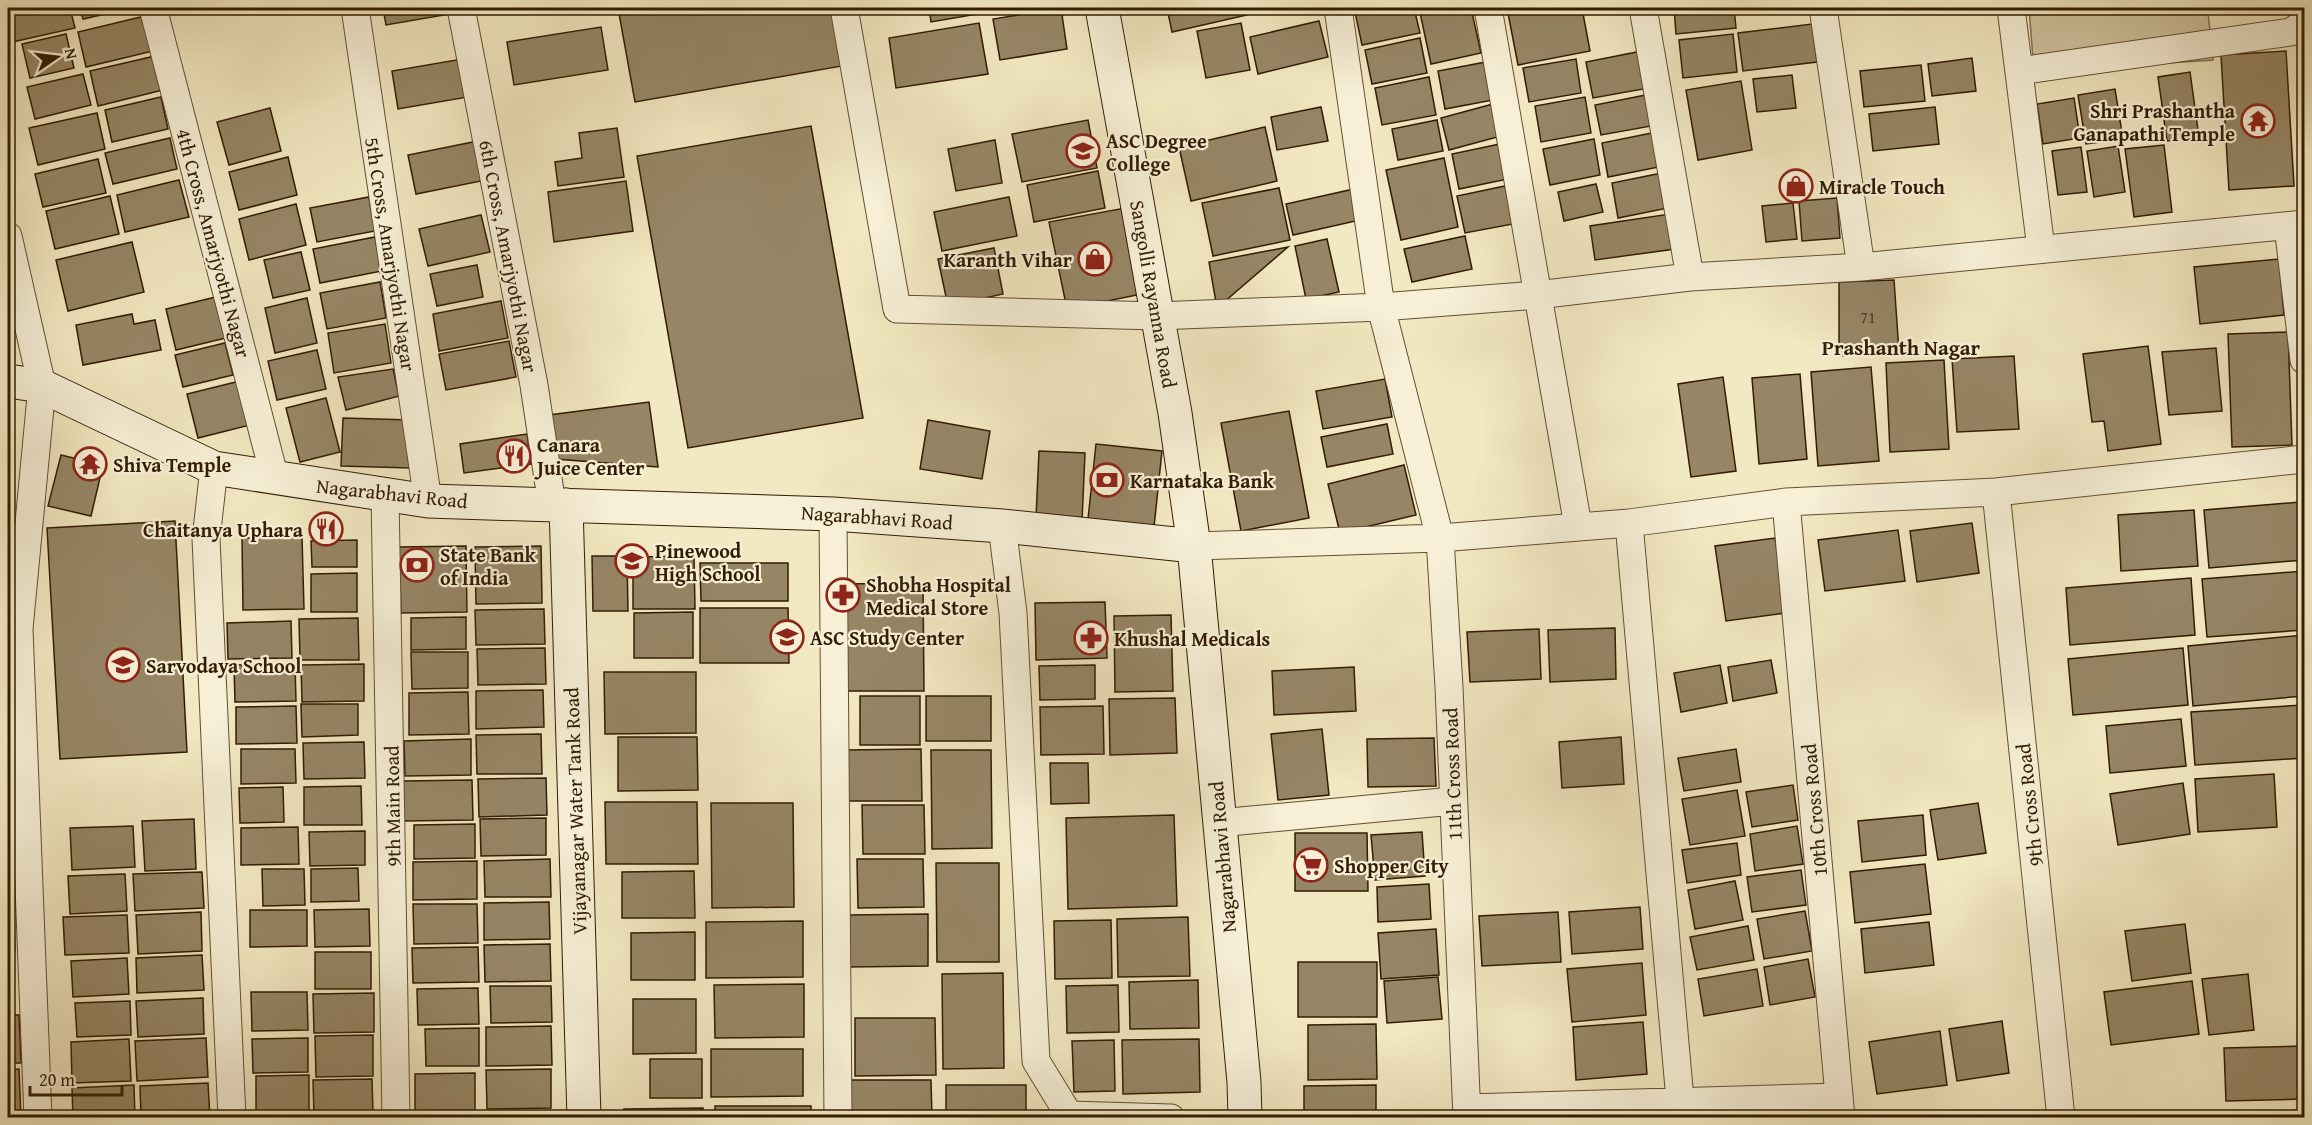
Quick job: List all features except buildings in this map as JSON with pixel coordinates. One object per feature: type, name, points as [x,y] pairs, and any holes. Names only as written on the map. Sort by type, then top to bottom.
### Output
[{"type":"main road","name":"Sangolli Rayanna Road","points":[[1102,8],[1175,413],[1194,546]]},
{"type":"main road","name":"Nagarabhavi Road","points":[[8,381],[42,386],[214,468],[428,501],[833,513],[1002,526],[1194,546],[1244,1082],[1245,1118]]},
{"type":"main road","name":"Vijayanagar Water Tank Road","points":[[559,505],[584,1118]]},
{"type":"street","name":"4th Cross, Amarjyothi Nagar","points":[[153,8],[275,479]]},
{"type":"street","name":"5th Cross, Amarjyothi Nagar","points":[[355,8],[428,501]]},
{"type":"street","name":"6th Cross, Amarjyothi Nagar","points":[[461,8],[559,505]]},
{"type":"street","points":[[844,8],[897,309],[1157,316],[1381,307],[1537,295],[1690,277],[1861,267],[2296,225],[2304,360]]},
{"type":"street","name":"11th Cross Road","points":[[1338,8],[1381,307],[1440,538],[1467,1113]]},
{"type":"street","points":[[1488,8],[1578,525]]},
{"type":"street","points":[[1643,8],[1690,277]]},
{"type":"street","points":[[1823,8],[1861,267]]},
{"type":"street","points":[[2011,8],[2041,249]]},
{"type":"street","points":[[2298,8],[2304,10]]},
{"type":"street","points":[[2019,70],[2291,32],[2304,23]]},
{"type":"street","points":[[8,236],[42,386],[13,627],[38,1118]]},
{"type":"street","points":[[1194,546],[1440,538],[1578,525],[1629,523],[1786,502],[1996,492],[2304,459]]},
{"type":"street","points":[[214,468],[206,539],[232,1118]]},
{"type":"street","name":"9th Cross Road","points":[[1996,492],[2061,1118]]},
{"type":"street","name":"9th Main Road","points":[[385,495],[396,1118]]},
{"type":"street","name":"10th Cross Road","points":[[1786,502],[1840,1107]]},
{"type":"street","points":[[833,513],[838,1118]]},
{"type":"street","points":[[1629,523],[1680,1100]]},
{"type":"street","points":[[1002,526],[1013,613],[1036,1061],[1069,1115],[1171,1118]]},
{"type":"street","points":[[1219,823],[1453,801]]},
{"type":"street","points":[[1467,1113],[1680,1100],[1840,1107]]},
{"type":"shaded area","points":[[2029,8],[2198,8],[2208,12],[2213,60],[2034,72]]},
{"type":"place","name":"Shri Prashantha Ganapathi Temple","points":[[2258,121]]},
{"type":"place","name":"ASC Degree College","points":[[1083,151]]},
{"type":"place","name":"Miracle Touch","points":[[1796,186]]},
{"type":"place","name":"Karanth Vihar","points":[[1095,259]]},
{"type":"place","name":"Canara Juice Center","points":[[514,456]]},
{"type":"place","name":"Shiva Temple","points":[[90,464]]},
{"type":"place","name":"Karnataka Bank","points":[[1107,480]]},
{"type":"place","name":"Chaitanya Uphara","points":[[326,529]]},
{"type":"place","name":"Pinewood High School","points":[[632,561]]},
{"type":"place","name":"State Bank of India","points":[[417,565]]},
{"type":"place","name":"Shobha Hospital Medical Store","points":[[843,595]]},
{"type":"place","name":"ASC Study Center","points":[[787,637]]},
{"type":"place","name":"Khushal Medicals","points":[[1091,638]]},
{"type":"place","name":"Sarvodaya School","points":[[123,665]]},
{"type":"place","name":"Shopper City","points":[[1311,865]]},
{"type":"district","name":"Prashanth Nagar","points":[[1901,347]]}]
